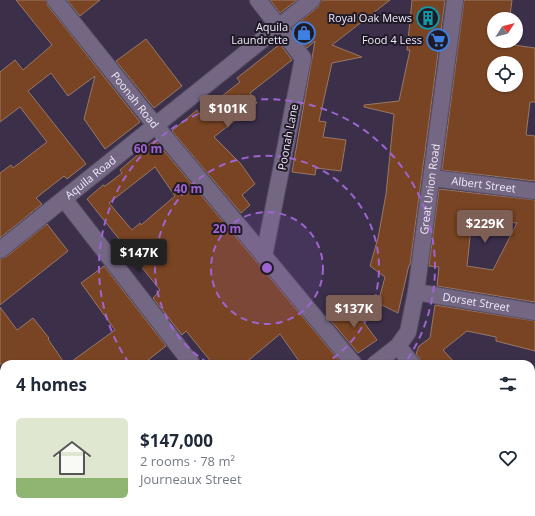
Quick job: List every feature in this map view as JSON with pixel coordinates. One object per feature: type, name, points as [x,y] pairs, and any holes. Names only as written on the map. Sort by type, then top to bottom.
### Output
[{"type":"street","name":"Poonah Road","points":[[55,0],[155,125],[351,360]]},
{"type":"street","points":[[258,0],[278,26]]},
{"type":"street","name":"Aquila Road","points":[[0,250],[312,0]]},
{"type":"street","name":"Great Union Road","points":[[380,360],[398,346],[408,332],[416,292],[455,0]]},
{"type":"street","name":"Poonah Lane","points":[[264,256],[304,58],[278,26]]},
{"type":"street","name":"Albert Street","points":[[432,178],[535,191]]},
{"type":"street","points":[[64,199],[189,360]]},
{"type":"street","name":"Dorset Street","points":[[416,292],[535,312]]},
{"type":"street","points":[[398,346],[409,360]]},
{"type":"building","points":[[16,0],[46,0],[48,6],[140,122],[105,149],[84,119],[95,76],[68,96],[51,73],[28,91],[86,164],[67,179],[64,176],[36,198],[42,204],[0,238],[0,173],[11,165],[13,168],[47,142],[20,107],[0,122],[0,72],[15,60],[23,70],[52,45]]},
{"type":"building","points":[[67,0],[100,0],[80,16]]},
{"type":"building","points":[[270,0],[297,0],[280,13]]},
{"type":"building","points":[[321,0],[390,0],[332,45],[362,57],[332,63],[319,121],[326,122],[323,137],[346,140],[341,171],[316,168],[315,175],[292,172],[315,41],[307,48],[292,28],[318,7]]},
{"type":"building","points":[[412,0],[445,0],[410,265],[398,313],[378,303],[385,277],[370,266],[378,238],[386,194],[394,114],[364,107],[364,105],[399,101],[410,50],[407,50]]},
{"type":"building","points":[[464,0],[512,0],[510,12],[487,12],[487,48],[523,48],[523,46],[535,48],[535,102],[530,102],[526,135],[535,136],[535,181],[442,170]]},
{"type":"building","points":[[146,39],[182,86],[154,108],[116,61]]},
{"type":"building","points":[[280,44],[292,60],[250,93],[257,103],[214,137],[241,164],[255,184],[242,195],[250,205],[241,213],[172,131],[197,110],[199,114],[240,82],[237,78]]},
{"type":"building","points":[[155,140],[339,360],[298,360],[280,334],[249,360],[210,360],[186,331],[182,335],[153,298],[160,290],[87,199],[103,185],[105,186],[122,173],[120,170]],"holes":[[[155,167],[175,196],[141,225],[140,223],[132,230],[109,203]]]},
{"type":"building","points":[[439,189],[535,200],[535,302],[437,286],[439,267],[429,266]],"holes":[[[472,218],[517,223],[493,270],[467,266]]]},
{"type":"building","points":[[47,224],[68,251],[0,305],[0,259],[6,257]]},
{"type":"building","points":[[104,266],[166,346],[148,360],[74,360],[115,330],[81,283]]},
{"type":"building","points":[[351,305],[377,340],[358,353],[331,321]]},
{"type":"building","points":[[435,305],[535,321],[535,351],[496,341],[496,337],[467,331],[443,350],[452,360],[420,360],[416,354],[419,346],[430,338]]},
{"type":"building","points":[[0,307],[17,330],[33,318],[49,338],[48,339],[62,360],[0,360]]},
{"type":"place","name":"Royal Oak Mews","points":[[428,18]]},
{"type":"place","name":"Aquila Laundrette","points":[[304,33]]},
{"type":"place","name":"Food 4 Less","points":[[438,40]]}]
